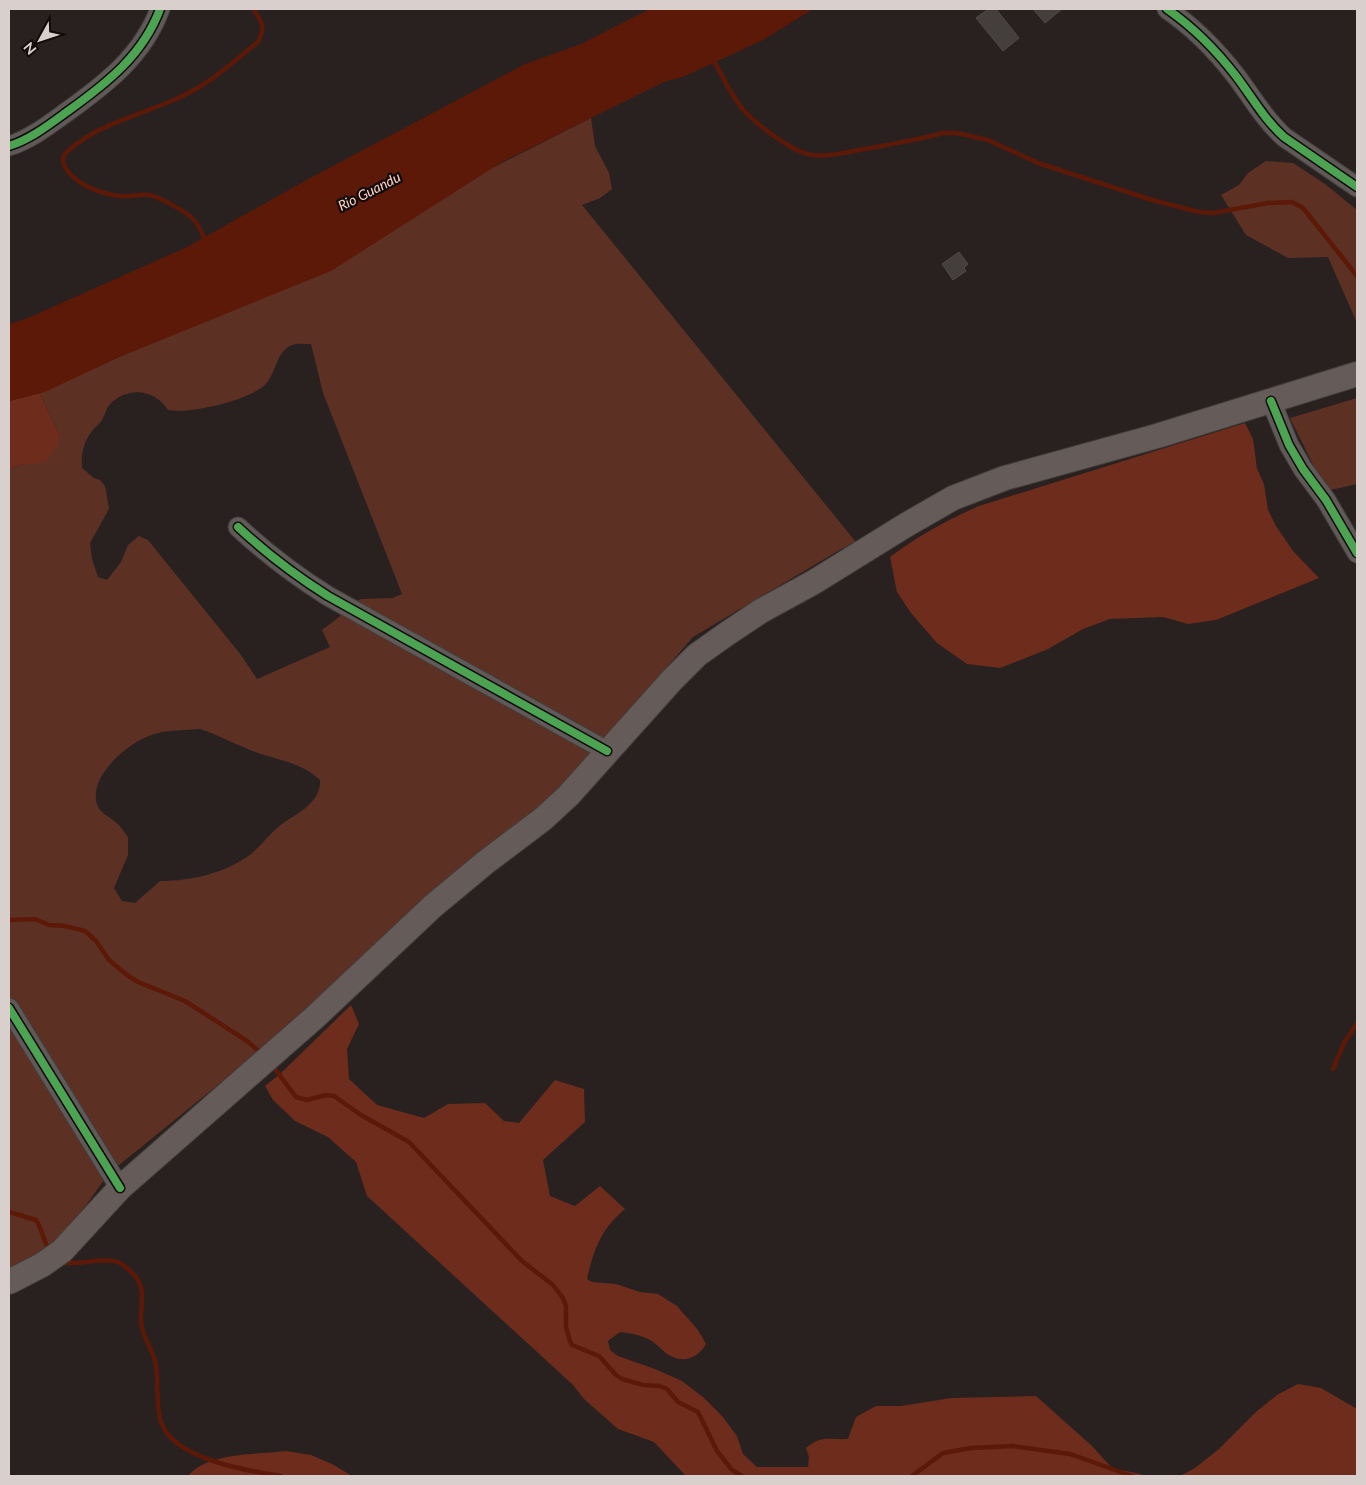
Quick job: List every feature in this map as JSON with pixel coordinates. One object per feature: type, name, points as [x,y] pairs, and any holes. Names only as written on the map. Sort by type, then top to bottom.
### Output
[{"type":"main road","points":[[9,1282],[42,1266],[62,1251],[120,1188],[314,1018],[433,906],[486,862],[543,819],[568,796],[607,751],[697,655],[761,611],[814,582],[953,498],[1005,478],[1157,436],[1357,374]]},
{"type":"street","points":[[9,146],[20,142],[51,124],[101,87],[124,66],[144,42],[160,9]]},
{"type":"street","points":[[1167,9],[1185,22],[1210,45],[1237,78],[1273,128],[1357,187]]},
{"type":"street","points":[[1271,401],[1290,445],[1303,469],[1326,500],[1357,553]]},
{"type":"street","points":[[238,526],[268,555],[328,596],[607,751]]},
{"type":"street","points":[[9,1008],[120,1188]]},
{"type":"shaded area","points":[[591,118],[595,146],[609,173],[612,189],[600,198],[582,205],[860,547],[843,548],[693,637],[568,781],[535,813],[417,903],[356,969],[108,1174],[85,1207],[53,1244],[32,1261],[9,1271],[9,469],[23,464],[36,464],[59,435],[40,393],[117,358]],"holes":[[[294,344],[311,344],[323,393],[402,594],[392,598],[361,599],[348,606],[339,617],[322,630],[330,647],[257,679],[241,655],[148,540],[139,536],[128,545],[121,562],[107,580],[98,577],[92,559],[90,543],[109,509],[105,486],[100,480],[94,478],[82,468],[82,453],[89,435],[101,421],[109,405],[126,394],[134,392],[149,395],[163,403],[168,410],[178,411],[229,402],[253,393],[266,384],[278,359],[286,348]],[[200,729],[253,751],[307,770],[320,780],[317,795],[307,806],[278,828],[241,861],[208,875],[160,881],[135,903],[122,901],[114,888],[128,855],[128,837],[119,825],[102,812],[97,805],[96,789],[100,778],[126,749],[148,736],[168,731]]]},
{"type":"shaded area","points":[[1266,161],[1293,163],[1325,184],[1357,210],[1357,323],[1328,257],[1288,258],[1246,235],[1221,195],[1239,185],[1248,173]]},
{"type":"shaded area","points":[[40,393],[59,435],[58,445],[47,460],[36,464],[23,464],[9,469],[9,401]]},
{"type":"shaded area","points":[[1357,398],[1357,484],[1326,491],[1290,418]]},
{"type":"shaded area","points":[[1245,423],[1253,439],[1257,469],[1264,484],[1268,510],[1293,551],[1319,578],[1216,620],[1188,624],[1163,617],[1110,619],[1083,629],[1048,649],[1000,668],[967,664],[937,643],[911,613],[897,592],[890,557],[922,535],[956,517],[979,506]]},
{"type":"shaded area","points":[[351,1005],[359,1024],[347,1049],[349,1079],[377,1105],[424,1118],[448,1104],[485,1103],[504,1121],[519,1123],[555,1080],[584,1089],[585,1122],[543,1160],[550,1196],[575,1206],[600,1186],[625,1209],[604,1232],[596,1249],[587,1279],[592,1282],[616,1284],[640,1292],[658,1294],[677,1306],[698,1330],[706,1344],[696,1355],[688,1359],[678,1359],[667,1354],[646,1338],[620,1332],[608,1341],[610,1350],[618,1356],[682,1381],[703,1397],[722,1416],[737,1436],[743,1454],[757,1467],[808,1467],[809,1457],[806,1448],[821,1440],[848,1439],[856,1417],[876,1406],[901,1406],[951,1398],[1036,1396],[1092,1446],[1112,1468],[1149,1476],[686,1476],[654,1442],[618,1429],[584,1399],[573,1385],[367,1196],[356,1162],[328,1137],[295,1121],[273,1100],[265,1086],[280,1074]]},
{"type":"shaded area","points":[[1298,1384],[1321,1388],[1357,1409],[1357,1476],[1180,1476],[1195,1468],[1219,1449],[1256,1412],[1277,1395]]},
{"type":"shaded area","points":[[286,1451],[311,1455],[332,1464],[352,1476],[188,1476],[197,1468],[220,1459],[248,1454]]},
{"type":"water","name":"Rio Guandu","points":[[650,9],[813,9],[763,40],[683,77],[666,81],[502,162],[331,271],[117,358],[45,392],[9,401],[9,324],[28,318],[187,247],[312,177],[525,64],[581,44]]},
{"type":"building","points":[[988,9],[996,9],[1019,38],[1003,51],[976,18]]},
{"type":"building","points":[[1033,9],[1062,9],[1045,23]]},
{"type":"building","points":[[959,252],[968,264],[964,268],[966,271],[953,280],[942,264]]},
{"type":"waterway","points":[[206,242],[195,221],[179,209],[150,195],[120,196],[89,187],[69,173],[64,165],[63,157],[73,147],[97,131],[179,98],[225,69],[258,42],[262,32],[262,25],[253,9]]},
{"type":"waterway","points":[[712,58],[733,95],[747,114],[784,143],[804,153],[832,155],[943,133],[957,133],[988,140],[1038,163],[1152,200],[1199,212],[1213,213],[1268,203],[1292,202],[1303,208],[1357,276]]},
{"type":"waterway","points":[[9,920],[35,919],[49,925],[65,926],[85,931],[96,941],[109,960],[127,975],[138,982],[185,1001],[247,1041],[262,1054]]},
{"type":"waterway","points":[[1333,1069],[1344,1043],[1357,1023]]},
{"type":"waterway","points":[[272,1065],[296,1097],[307,1100],[326,1095],[334,1096],[361,1115],[409,1142],[522,1261],[553,1285],[563,1298],[566,1306],[566,1327],[572,1345],[599,1356],[622,1379],[667,1389],[678,1402],[698,1412],[717,1451],[732,1470],[742,1476]]},
{"type":"waterway","points":[[9,1212],[36,1220],[48,1248]]},
{"type":"waterway","points":[[67,1263],[115,1261],[126,1267],[136,1277],[142,1294],[141,1324],[156,1365],[159,1415],[168,1435],[180,1445],[213,1461],[250,1471],[281,1476]]},
{"type":"waterway","points":[[912,1476],[943,1453],[971,1448],[1013,1446],[1070,1454],[1132,1476]]},
{"type":"cycle path","points":[[9,146],[47,126],[110,79],[134,54],[153,25],[160,9]]},
{"type":"cycle path","points":[[1167,9],[1195,31],[1220,57],[1264,115],[1284,137],[1357,187]]},
{"type":"cycle path","points":[[1271,401],[1289,445],[1303,469],[1326,500],[1357,553]]},
{"type":"cycle path","points":[[238,527],[281,564],[328,596],[607,751]]},
{"type":"cycle path","points":[[9,1008],[120,1188]]}]
